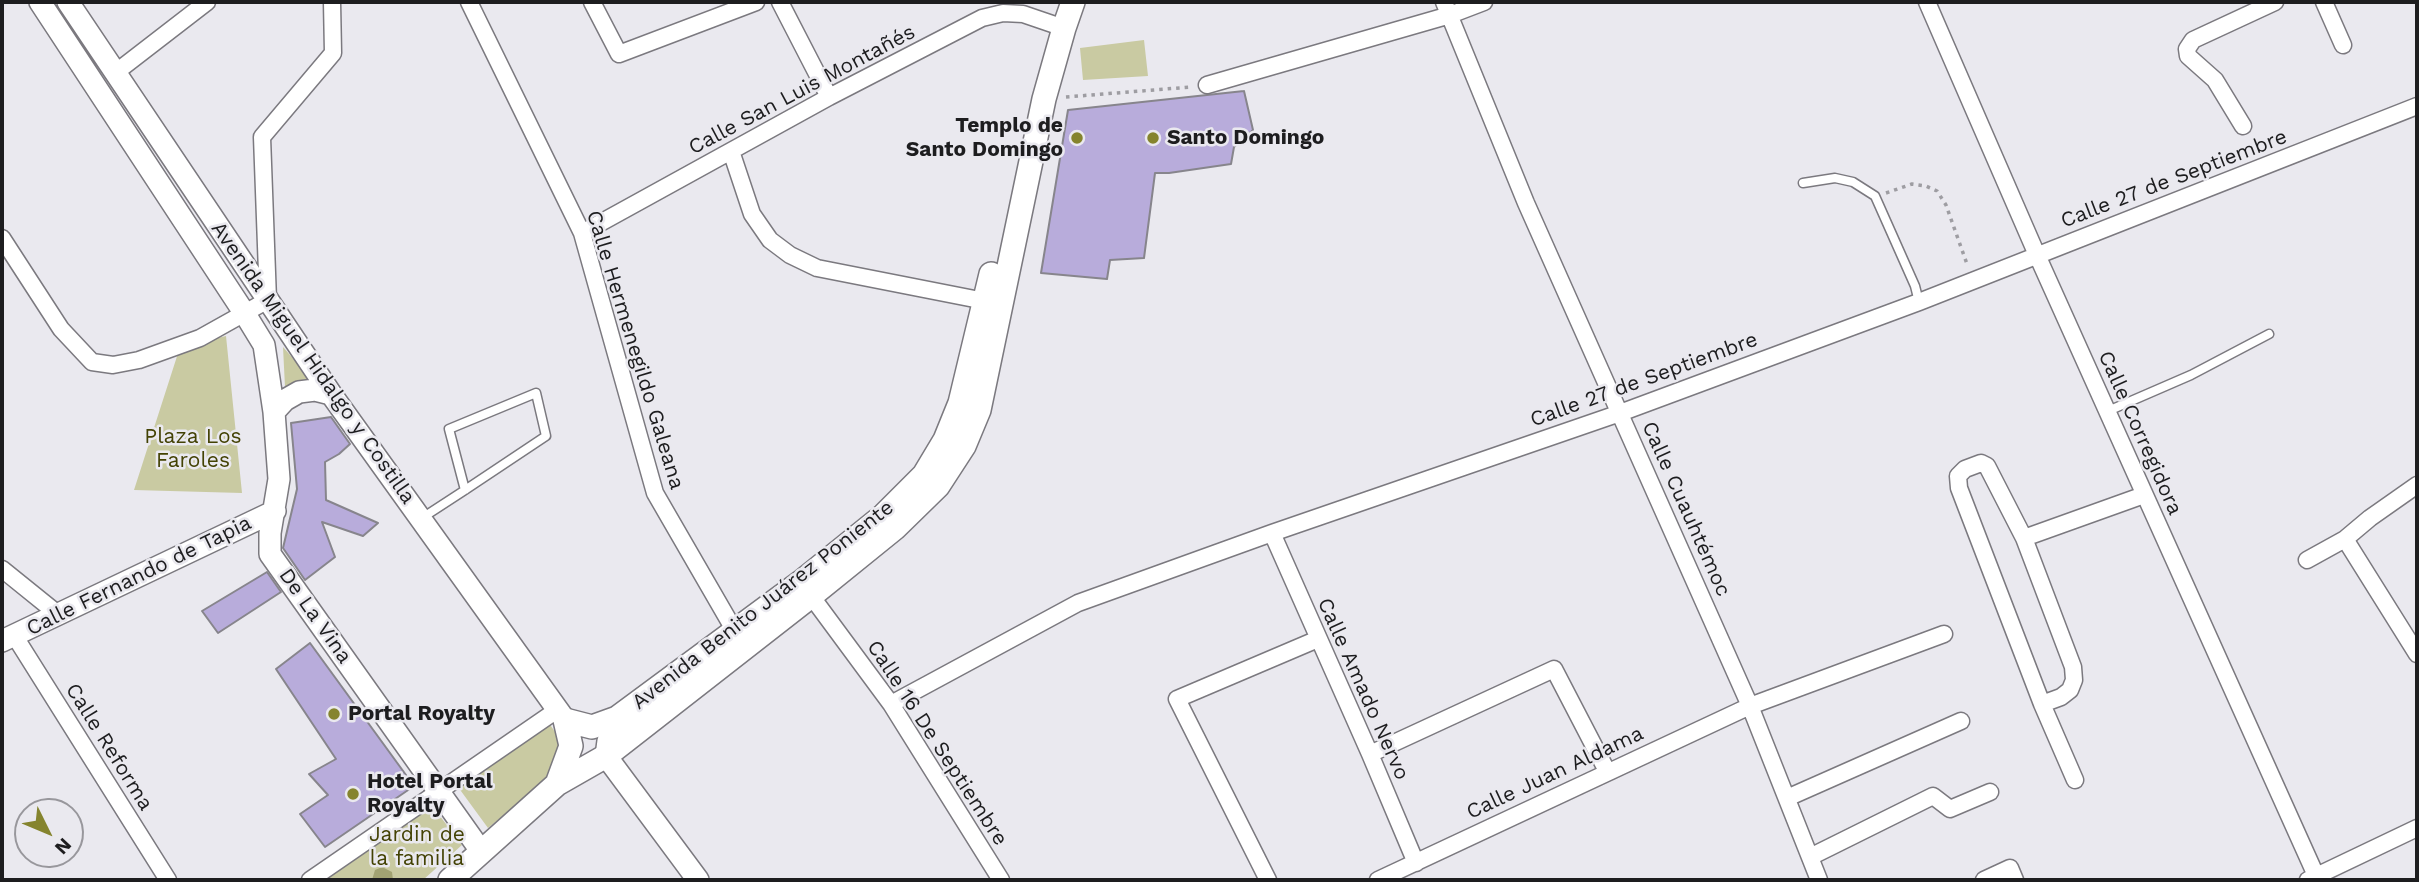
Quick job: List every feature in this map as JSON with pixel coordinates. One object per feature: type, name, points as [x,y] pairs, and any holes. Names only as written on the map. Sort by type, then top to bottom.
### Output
[{"type":"main road","name":"Avenida Benito Juárez Poniente","points":[[450,880],[557,784],[606,756],[739,639],[895,528],[938,486],[964,446],[979,410],[993,302],[1029,99],[1057,18],[1073,2]]},
{"type":"main road","name":"Avenida Benito Juárez Poniente","points":[[993,302],[1044,99],[1057,18]]},
{"type":"main road","name":"Avenida Benito Juárez Poniente","points":[[561,715],[592,727],[605,724],[653,690],[739,639]]},
{"type":"main road","points":[[557,784],[571,746],[561,715]]},
{"type":"street","name":"Avenida Miguel Hidalgo y Costilla","points":[[40,2],[264,345]]},
{"type":"street","name":"Avenida Miguel Hidalgo y Costilla","points":[[68,2],[331,394],[561,715]]},
{"type":"street","points":[[115,73],[207,2]]},
{"type":"street","points":[[2,238],[61,329],[92,362],[113,365],[139,360],[200,338],[268,300],[262,137],[333,53],[332,2]]},
{"type":"street","points":[[592,2],[618,54],[756,2]]},
{"type":"street","points":[[780,2],[829,97]]},
{"type":"street","points":[[1207,85],[1447,8],[1484,2]]},
{"type":"street","name":"Calle Corregidora","points":[[1927,2],[2314,879]]},
{"type":"street","points":[[2243,126],[2215,80],[2188,56],[2187,49],[2193,40],[2275,2]]},
{"type":"street","points":[[2324,2],[2343,44]]},
{"type":"street","name":"Calle Hermenegildo Galeana","points":[[472,3],[582,233],[655,493],[739,639]]},
{"type":"street","name":"Calle Cuauhtémoc","points":[[1447,8],[1526,203],[1750,706],[1819,880]]},
{"type":"street","name":"Calle San Luis Montañés","points":[[582,233],[829,97],[982,18],[1003,13],[1057,18]]},
{"type":"street","name":"Calle 27 de Septiembre","points":[[891,704],[1078,603],[1620,413],[1919,302],[2417,106]]},
{"type":"street","points":[[732,150],[752,214],[771,240],[790,255],[817,268],[993,302]]},
{"type":"street","name":"De La Vina","points":[[264,345],[274,412],[279,479],[270,533],[270,554],[481,851]]},
{"type":"street","points":[[274,412],[285,400],[299,392],[315,390],[331,394]]},
{"type":"street","points":[[2042,704],[2061,697],[2070,690],[2074,680],[2073,667],[2024,538],[1987,466],[1981,463],[1965,469],[1958,476],[1959,488],[2042,704],[2075,780]]},
{"type":"street","points":[[2307,560],[2344,539],[2417,485]]},
{"type":"street","points":[[2024,538],[2144,495]]},
{"type":"street","name":"Calle Fernando de Tapia","points":[[8,638],[275,511]]},
{"type":"street","name":"Calle Amado Nervo","points":[[1272,533],[1416,863]]},
{"type":"street","points":[[2344,539],[2417,653]]},
{"type":"street","points":[[2,569],[59,615]]},
{"type":"street","name":"Calle 16 De Septiembre","points":[[806,589],[891,704],[1001,880]]},
{"type":"street","name":"Calle Juan Aldama","points":[[1378,880],[1750,706],[1944,634]]},
{"type":"street","name":"Calle Reforma","points":[[8,638],[168,880]]},
{"type":"street","points":[[1268,880],[1177,699],[1318,639]]},
{"type":"street","points":[[1370,754],[1554,669],[1607,771]]},
{"type":"street","points":[[653,690],[615,730],[608,741],[606,756],[698,880]]},
{"type":"street","points":[[310,880],[561,715]]},
{"type":"street","points":[[1787,799],[1961,721]]},
{"type":"street","points":[[1810,857],[1933,796],[1950,808],[1990,792]]},
{"type":"street","points":[[2314,879],[2417,828]]},
{"type":"street","points":[[1984,880],[2010,868],[2015,880]]},
{"type":"lane","points":[[1803,183],[1835,178],[1853,182],[1875,197],[1915,286],[1919,302]]},
{"type":"lane","points":[[2107,411],[2191,374],[2269,334]]},
{"type":"lane","points":[[421,519],[465,490],[546,436],[536,393],[449,429],[465,490]]},
{"type":"path","points":[[1044,99],[1207,85]]},
{"type":"path","points":[[1875,197],[1912,184],[1937,191],[1946,205],[1973,279]]},
{"type":"green space","points":[[1144,40],[1148,76],[1083,80],[1080,48]]},
{"type":"green space","name":"Plaza Los Faroles","points":[[226,336],[242,493],[134,490],[180,347]]},
{"type":"green space","points":[[283,347],[311,379],[285,387]]},
{"type":"green space","name":"Jardin de la familia","points":[[549,723],[563,744],[554,774],[488,828],[458,787]]},
{"type":"green space","name":"Jardin de la familia","points":[[430,803],[462,845],[423,880],[322,880]]},
{"type":"shaded area","points":[[382,867],[392,872],[393,880],[372,880],[375,870]]},
{"type":"building","points":[[1244,91],[1253,130],[1234,147],[1231,164],[1155,173],[1144,258],[1110,260],[1107,279],[1041,273],[1068,110]]},
{"type":"building","points":[[331,417],[350,444],[325,462],[326,500],[378,523],[363,536],[322,522],[335,557],[305,580],[283,548],[297,489],[291,423]]},
{"type":"building","points":[[267,572],[281,592],[218,633],[202,611]]},
{"type":"building","name":"Portal Royalty","points":[[310,643],[414,786],[325,847],[300,814],[328,795],[309,774],[336,759],[276,669]]},
{"type":"place","name":"Templo de Santo Domingo","points":[[1077,138]]},
{"type":"place","name":"Santo Domingo","points":[[1153,138]]},
{"type":"place","name":"Portal Royalty","points":[[334,714]]},
{"type":"place","name":"Hotel Portal Royalty","points":[[353,794]]}]
